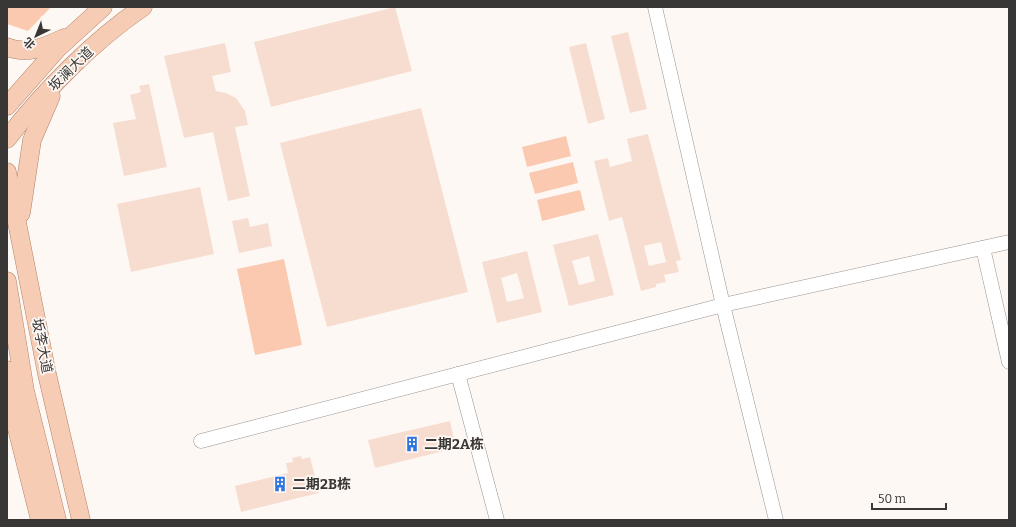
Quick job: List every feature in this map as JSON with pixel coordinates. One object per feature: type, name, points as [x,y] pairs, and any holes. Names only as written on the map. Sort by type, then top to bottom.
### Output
[{"type":"main road","name":"坂澜大道","points":[[7,106],[42,66],[78,29],[104,7]]},
{"type":"main road","name":"坂澜大道","points":[[7,139],[25,116],[64,75],[112,30],[143,7]]},
{"type":"main road","points":[[7,48],[29,51],[42,48],[65,38],[78,29]]},
{"type":"main road","points":[[21,234],[24,185],[32,140],[50,97],[64,75]]},
{"type":"main road","name":"坂李大道","points":[[7,172],[21,234],[47,374],[80,520]]},
{"type":"main road","name":"坂李大道","points":[[7,281],[25,390],[57,520]]},
{"type":"main road","points":[[7,370],[15,421],[40,520]]},
{"type":"street","points":[[655,7],[723,305],[776,520]]},
{"type":"street","points":[[201,441],[723,305],[1009,242]]},
{"type":"street","points":[[983,248],[1009,362]]},
{"type":"street","points":[[458,374],[497,520]]},
{"type":"shaded area","points":[[7,7],[51,7],[28,31],[7,24]]},
{"type":"shaded area","points":[[566,136],[571,156],[527,167],[522,147]]},
{"type":"shaded area","points":[[573,162],[578,183],[535,194],[529,173]]},
{"type":"shaded area","points":[[580,190],[585,210],[542,221],[537,200]]},
{"type":"shaded area","points":[[284,259],[302,345],[255,355],[237,269]]},
{"type":"building","points":[[395,7],[412,71],[271,107],[254,42]]},
{"type":"building","points":[[628,32],[647,109],[630,113],[611,36]]},
{"type":"building","points":[[225,43],[231,72],[212,76],[216,91],[226,93],[236,98],[245,111],[248,125],[235,127],[250,196],[228,201],[213,132],[184,138],[164,56]]},
{"type":"building","points":[[586,43],[605,119],[588,124],[569,47]]},
{"type":"building","points":[[149,84],[167,167],[124,176],[113,123],[136,119],[130,95],[141,92],[139,86]]},
{"type":"building","points":[[421,108],[468,292],[327,327],[280,143]]},
{"type":"building","points":[[648,134],[681,260],[676,261],[679,272],[664,275],[666,282],[656,284],[656,287],[641,291],[622,217],[609,221],[594,161],[608,158],[610,167],[632,161],[627,139]],"holes":[[[661,242],[666,262],[649,266],[644,246]]]},
{"type":"building","points":[[200,187],[214,254],[131,272],[117,204]]},
{"type":"building","points":[[248,218],[250,227],[268,223],[272,246],[239,253],[232,221]]},
{"type":"building","points":[[598,234],[614,295],[569,306],[553,245]],"holes":[[[589,256],[595,281],[579,285],[572,261]]]},
{"type":"building","points":[[527,251],[542,312],[497,323],[482,262]],"holes":[[[517,273],[524,298],[507,302],[501,278]]]},
{"type":"building","name":"二期2A栋","points":[[450,421],[456,448],[375,468],[368,440]]},
{"type":"building","name":"二期2B栋","points":[[301,456],[302,459],[310,457],[319,493],[241,512],[235,486],[288,473],[286,463],[293,462],[292,458]]},
{"type":"place","name":"二期2A栋","points":[[412,444]]},
{"type":"place","name":"二期2B栋","points":[[280,484]]}]
